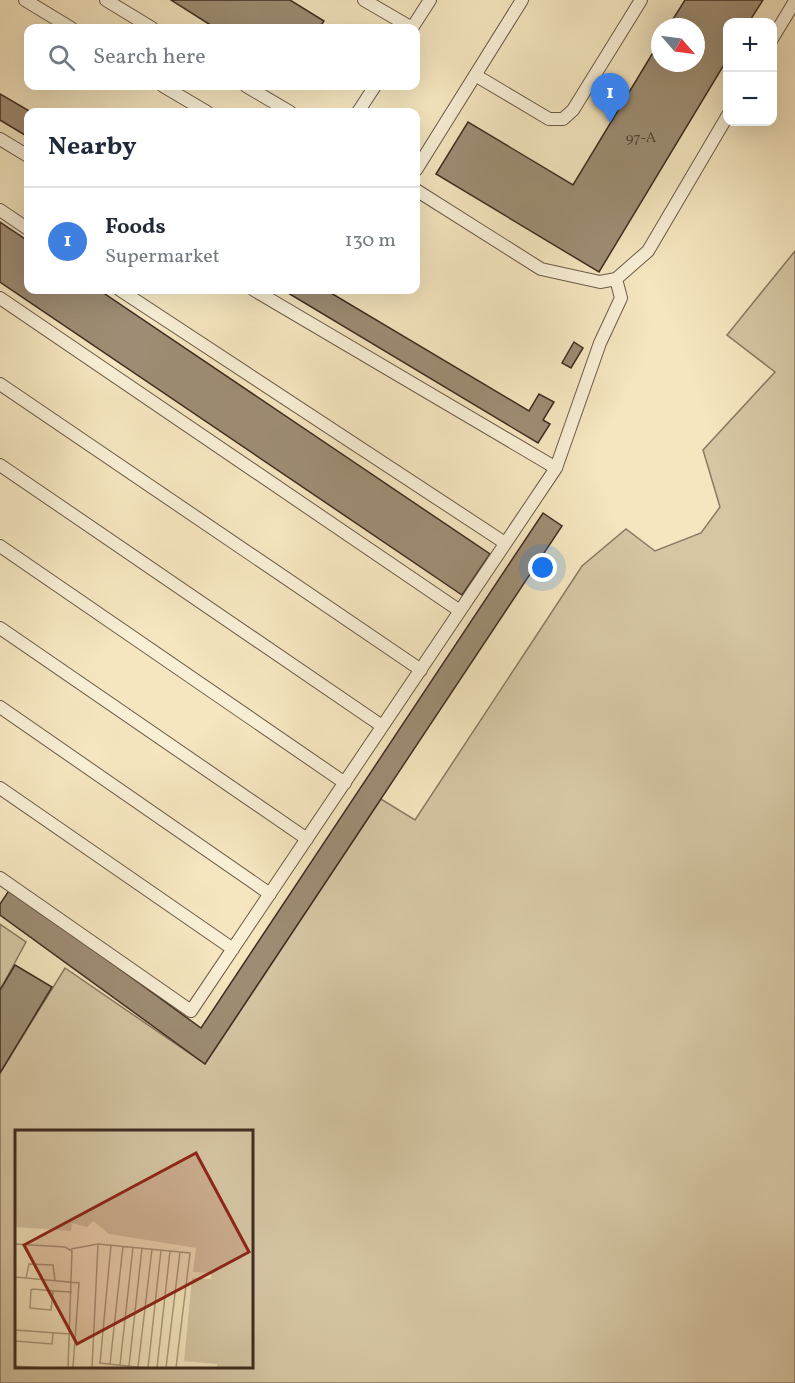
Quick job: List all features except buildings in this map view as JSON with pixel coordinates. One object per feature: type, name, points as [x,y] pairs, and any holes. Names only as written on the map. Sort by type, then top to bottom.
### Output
[{"type":"lane","points":[[26,0],[65,24]]},
{"type":"lane","points":[[106,0],[145,24]]},
{"type":"lane","points":[[364,0],[405,24]]},
{"type":"lane","points":[[415,24],[430,0]]},
{"type":"lane","points":[[420,164],[522,0]]},
{"type":"lane","points":[[475,75],[549,119],[563,119],[573,110],[641,0]]},
{"type":"lane","points":[[777,31],[795,1]]},
{"type":"lane","points":[[170,90],[200,108]]},
{"type":"lane","points":[[253,90],[283,108]]},
{"type":"lane","points":[[361,108],[372,90]]},
{"type":"lane","points":[[420,193],[541,269],[600,282],[616,279],[648,250],[723,123]]},
{"type":"lane","points":[[0,139],[24,154]]},
{"type":"lane","points":[[0,210],[24,226]]},
{"type":"lane","points":[[0,878],[191,1011],[556,468],[600,344],[621,298],[616,279]]},
{"type":"lane","points":[[126,294],[505,543]]},
{"type":"lane","points":[[261,294],[556,468]]},
{"type":"lane","points":[[0,298],[460,611]]},
{"type":"lane","points":[[0,384],[420,670]]},
{"type":"lane","points":[[0,465],[382,726]]},
{"type":"lane","points":[[0,546],[345,783]]},
{"type":"lane","points":[[0,628],[307,839]]},
{"type":"lane","points":[[0,707],[270,894]]},
{"type":"lane","points":[[0,788],[233,949]]},
{"type":"shaded area","points":[[795,251],[795,1383],[0,1383],[0,1073],[65,968],[205,1064],[381,799],[415,820],[582,566],[626,529],[655,551],[701,533],[720,507],[703,450],[775,372],[727,335]]},
{"type":"shaded area","points":[[0,924],[26,942],[0,990]]},
{"type":"place","name":"Foods","points":[[610,123]]}]
